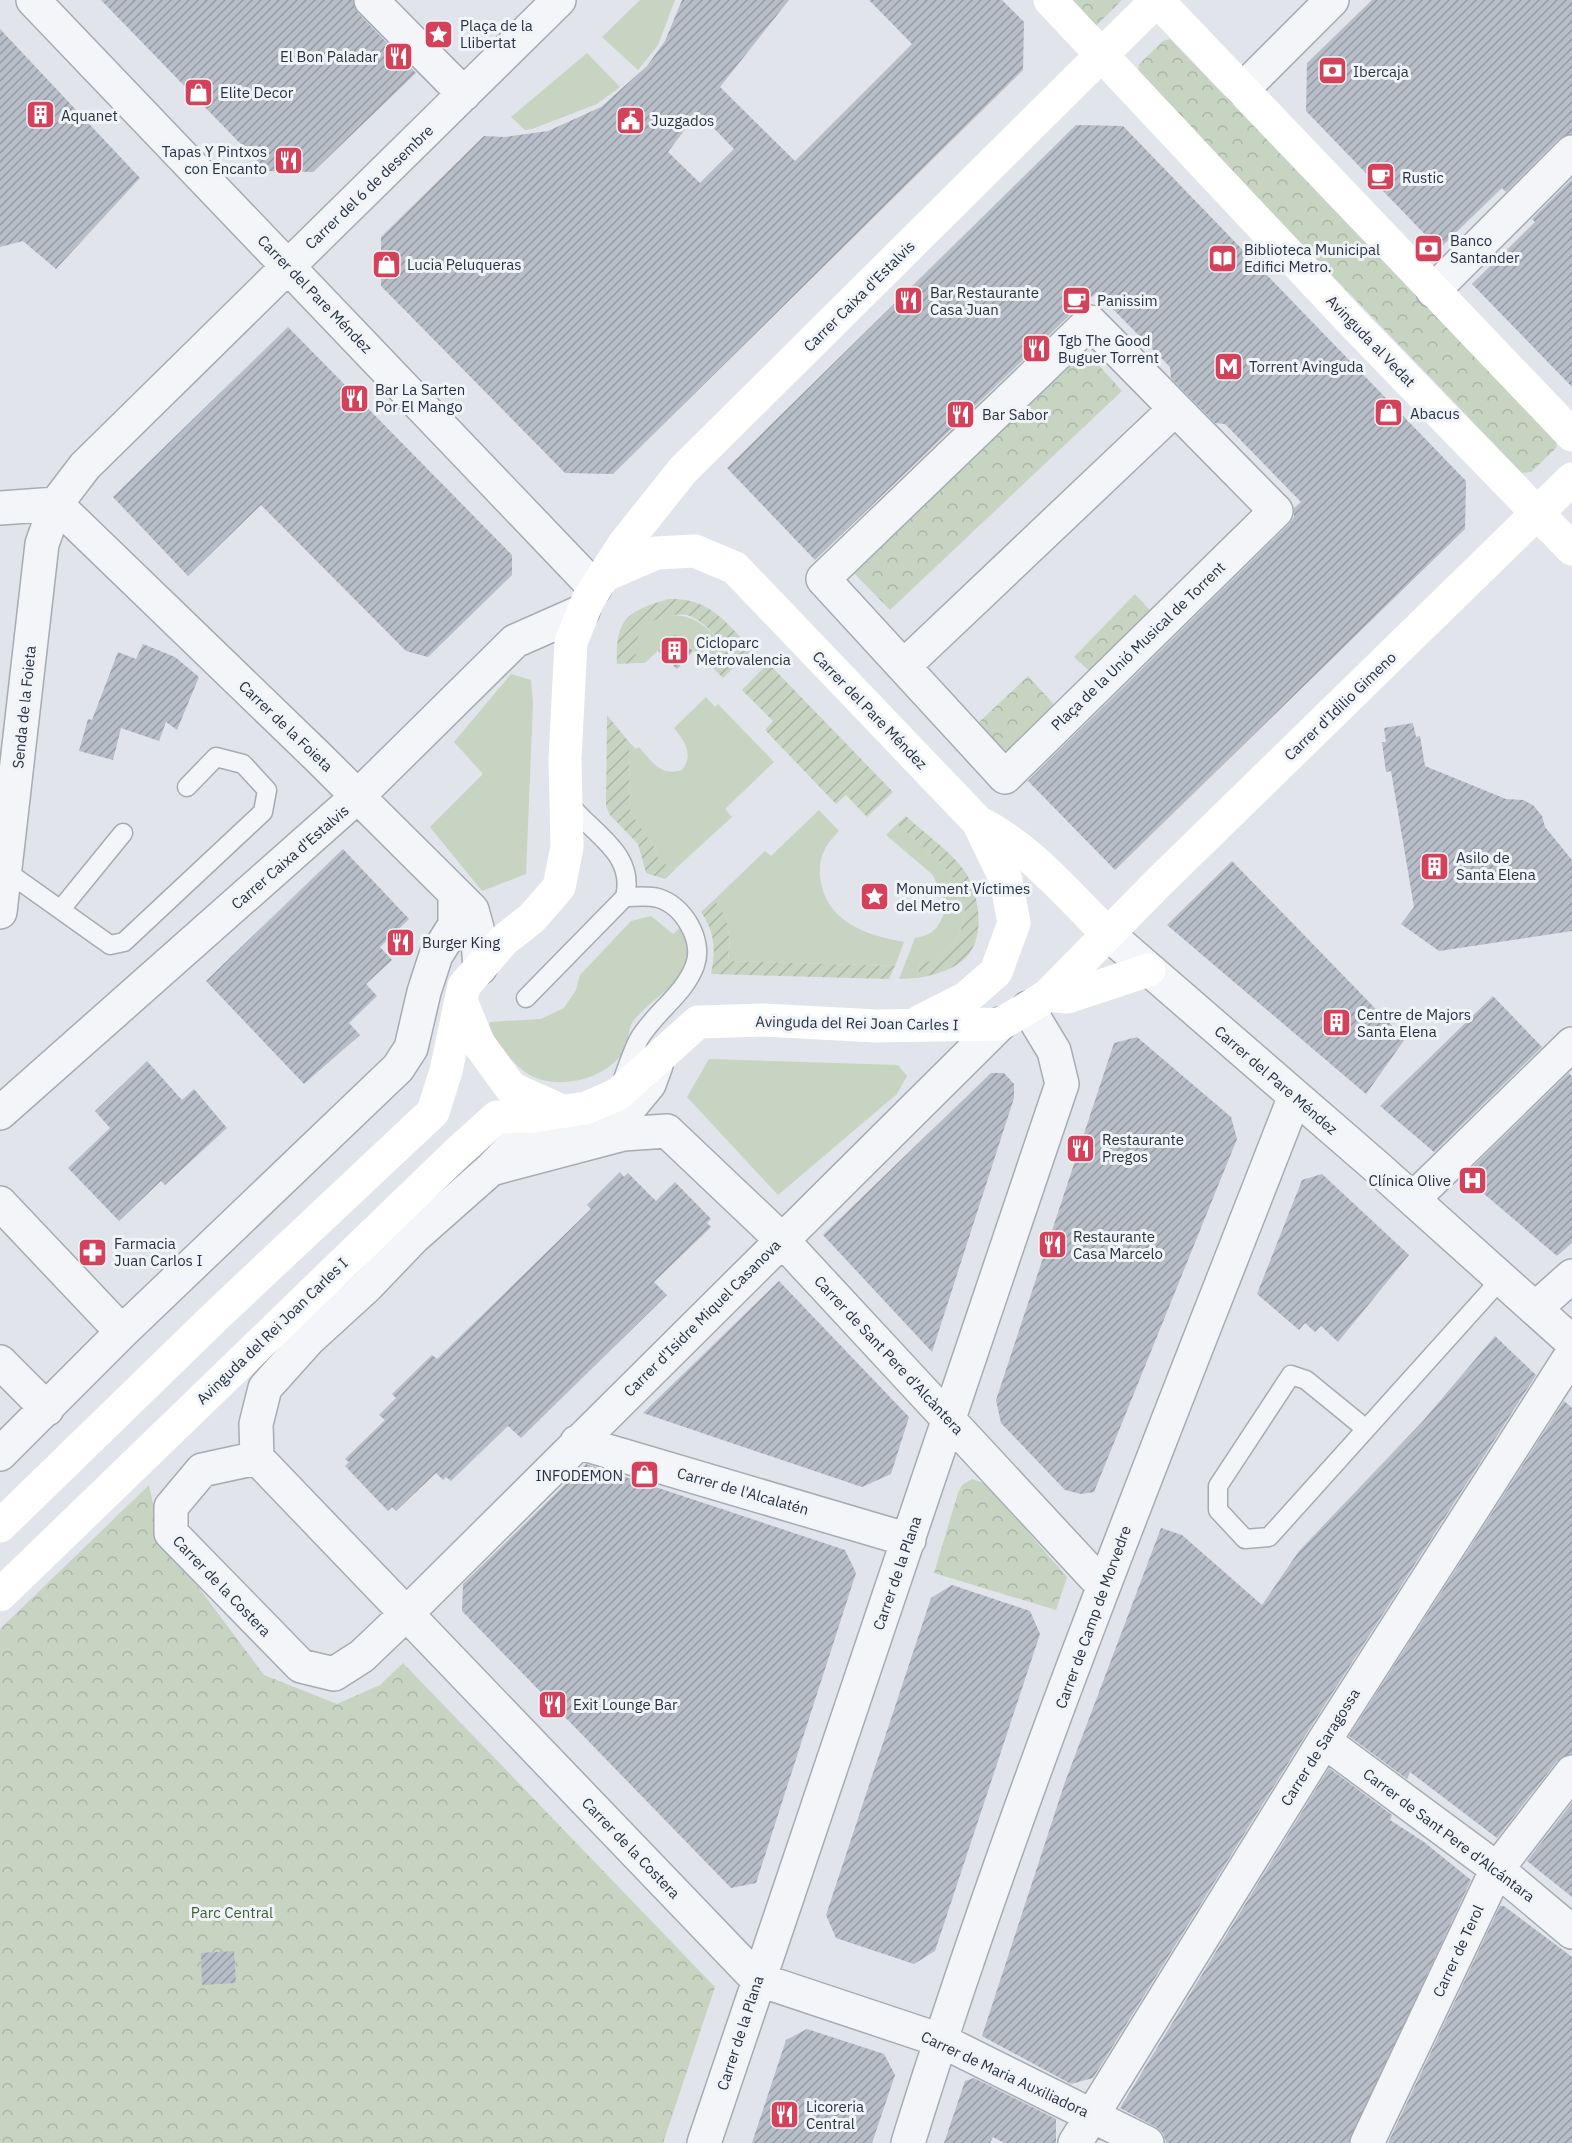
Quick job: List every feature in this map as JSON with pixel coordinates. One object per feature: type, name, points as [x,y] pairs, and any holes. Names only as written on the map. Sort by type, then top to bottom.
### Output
[{"type":"street","name":"Carrer del Pare Méndez","points":[[33,0],[289,265],[594,592],[656,553],[695,550],[735,568],[978,822],[1006,880],[1014,923],[996,972],[966,998],[910,1026]]},
{"type":"street","points":[[371,0],[464,94]]},
{"type":"street","name":"Carrer del 6 de desembre","points":[[56,504],[85,466],[560,0]]},
{"type":"street","name":"Avinguda al Vedat","points":[[1050,0],[1103,53],[1350,320],[1572,549]]},
{"type":"street","points":[[1157,0],[1572,435]]},
{"type":"street","name":"Carrer Caixa d'Estalvis","points":[[459,1010],[464,986],[504,940],[532,918],[559,887],[567,847],[567,706],[571,642],[594,592],[624,544],[669,485],[1157,0]]},
{"type":"street","points":[[1243,89],[1332,0]]},
{"type":"street","points":[[1433,291],[1572,152]]},
{"type":"street","name":"Plaça de la Unió Musical de Torrent","points":[[1090,322],[1175,409],[1276,512],[1005,777],[823,579],[1090,322]]},
{"type":"street","points":[[903,666],[1175,409]]},
{"type":"street","name":"Carrer d'Idilio Gimeno","points":[[1107,933],[1572,479]]},
{"type":"street","points":[[0,508],[56,504]]},
{"type":"street","name":"Carrer de la Foieta","points":[[56,504],[358,796],[472,910],[477,928],[480,968]]},
{"type":"street","name":"Senda de la Foieta","points":[[0,912],[42,544],[56,504]]},
{"type":"street","name":"Carrer Caixa d'Estalvis","points":[[0,1113],[358,796],[515,641],[594,592]]},
{"type":"street","name":"Carrer del Pare Méndez","points":[[978,822],[998,832],[1019,848],[1107,933],[1413,1198],[1572,1342]]},
{"type":"street","points":[[0,1454],[122,1332],[398,1068],[411,1047],[424,992],[436,955],[455,926],[455,894]]},
{"type":"street","points":[[1025,1009],[1107,933]]},
{"type":"street","name":"Avinguda del Rei Joan Carles I","points":[[0,1595],[497,1117],[565,1112],[586,1108],[618,1094],[698,1022],[764,1020],[910,1026],[1025,1009],[1067,998],[1149,970]]},
{"type":"street","name":"Carrer d'Isidre Miquel Casanova","points":[[406,1614],[782,1240],[1025,1009]]},
{"type":"street","name":"Carrer de la Plana","points":[[704,2143],[757,1979],[909,1540],[1062,1084],[1054,1050],[1025,1009]]},
{"type":"street","points":[[411,1047],[459,1010]]},
{"type":"street","points":[[459,1010],[479,1044],[511,1088],[565,1112]]},
{"type":"street","points":[[0,1526],[217,1315],[433,1112],[459,1010]]},
{"type":"street","points":[[1413,1198],[1572,1044]]},
{"type":"street","name":"Avinguda del Rei Joan Carles I","points":[[257,1458],[256,1424],[265,1388],[309,1339],[366,1287],[413,1238],[491,1169],[523,1136],[625,1113],[649,1084],[658,1058]]},
{"type":"street","name":"Carrer de Camp de Morvedre","points":[[908,2143],[940,2040],[1103,1586],[1295,1096]]},
{"type":"street","name":"Avinguda del Rei Joan Carles I","points":[[491,1169],[622,1134],[667,1131]]},
{"type":"street","name":"Carrer de Sant Pere d'Alcàntera","points":[[667,1131],[782,1240],[1103,1586]]},
{"type":"street","points":[[0,1203],[122,1332]]},
{"type":"street","points":[[1536,1308],[1572,1276]]},
{"type":"street","name":"Carrer de Saragossa","points":[[1075,2143],[1324,1741],[1572,1354]]},
{"type":"street","points":[[0,1362],[47,1409]]},
{"type":"street","name":"Carrer de l'Alcalatén","points":[[577,1442],[909,1540]]},
{"type":"street","name":"Carrer de la Costera","points":[[406,1614],[362,1656],[334,1674],[301,1666],[171,1533],[171,1507],[202,1470],[257,1458],[757,1979]]},
{"type":"street","name":"Carrer de Sant Pere d'Alcántara","points":[[1324,1741],[1497,1869],[1572,1932]]},
{"type":"street","name":"Carrer de Terol","points":[[1367,2143],[1497,1869],[1572,1772]]},
{"type":"street","name":"Carrer de Maria Auxiliadora","points":[[757,1979],[940,2040],[1093,2114],[1147,2143]]},
{"type":"lane","points":[[6,871],[110,945],[124,942],[263,812],[267,790],[243,764],[216,757],[187,787]]},
{"type":"lane","points":[[526,998],[626,897],[626,871],[618,852],[576,813],[566,798]]},
{"type":"lane","points":[[61,909],[123,832]]},
{"type":"lane","points":[[618,1094],[639,1039],[682,985],[695,964],[697,947],[692,927],[665,900],[655,897],[626,897]]},
{"type":"lane","points":[[1366,1429],[1306,1380],[1291,1375],[1218,1486],[1218,1510],[1245,1539],[1269,1537],[1502,1278]]},
{"type":"green space","points":[[640,0],[675,0],[658,45],[638,70],[602,37]]},
{"type":"green space","points":[[1068,0],[1122,0],[1095,27]]},
{"type":"green space","points":[[1170,39],[1557,441],[1556,448],[1531,472],[1522,473],[1138,73],[1139,64],[1163,41]]},
{"type":"green space","points":[[587,53],[620,87],[597,104],[532,129],[525,130],[511,117]]},
{"type":"green space","points":[[1074,338],[1122,391],[890,610],[842,561]]},
{"type":"green space","points":[[1135,594],[1154,615],[1093,674],[1074,657]]},
{"type":"green space","points":[[669,599],[683,600],[706,607],[725,621],[753,649],[723,678],[711,666],[727,648],[698,620],[687,615],[676,615],[655,620],[643,628],[636,647],[636,663],[617,664],[618,637],[626,619],[643,608]]},
{"type":"green space","points":[[670,615],[696,621],[728,649],[711,666],[675,634],[645,663],[636,663],[638,636],[641,630],[651,621]]},
{"type":"green space","points":[[768,663],[893,792],[867,817],[846,795],[836,804],[765,730],[773,721],[742,690]]},
{"type":"green space","points":[[511,674],[531,680],[533,703],[526,874],[482,891],[430,827],[483,774],[454,742]]},
{"type":"green space","points":[[1028,676],[1058,709],[1006,758],[975,726]]},
{"type":"green space","points":[[706,697],[715,707],[718,704],[774,762],[725,809],[732,817],[675,869],[659,862],[656,850],[630,812],[629,742],[636,749],[639,747],[653,763],[663,770],[675,772],[682,770],[686,764],[687,748],[674,728]]},
{"type":"green space","points":[[607,715],[629,742],[630,812],[656,850],[659,861],[675,869],[665,879],[646,873],[638,844],[610,815],[606,806]]},
{"type":"green space","points":[[819,810],[839,831],[827,846],[820,863],[823,891],[829,904],[838,915],[861,930],[904,942],[895,966],[728,961],[728,929],[723,914],[714,900],[765,851],[771,856]]},
{"type":"green space","points":[[906,816],[946,850],[966,873],[974,890],[979,921],[976,941],[968,956],[955,966],[917,978],[920,965],[947,951],[956,941],[962,926],[964,910],[962,895],[946,868],[897,824]]},
{"type":"green space","points":[[897,824],[946,868],[962,895],[964,910],[962,926],[956,941],[941,955],[920,965],[917,978],[899,979],[915,938],[922,937],[936,928],[946,905],[933,875],[886,835]]},
{"type":"green space","points":[[714,900],[724,914],[728,929],[728,961],[895,966],[889,979],[711,974],[714,957],[712,934],[701,912]]},
{"type":"green space","points":[[651,916],[673,934],[682,926],[691,944],[690,958],[677,980],[631,1025],[626,1047],[618,1058],[608,1068],[595,1075],[565,1082],[551,1082],[537,1078],[519,1067],[486,1027],[491,1022],[541,1019],[564,1008],[576,990],[580,975],[631,921]]},
{"type":"green space","points":[[709,1059],[898,1065],[907,1076],[897,1094],[778,1195],[687,1097]]},
{"type":"green space","points":[[972,1479],[986,1484],[1067,1577],[1056,1610],[934,1573],[958,1493],[962,1485]]},
{"type":"green space","name":"Parc Central","points":[[149,1485],[160,1536],[264,1675],[337,1704],[380,1685],[403,1663],[715,1987],[663,2143],[0,2143],[0,1629]]},
{"type":"building","points":[[101,0],[353,0],[358,13],[416,73],[313,172],[267,171]]},
{"type":"building","points":[[682,0],[789,0],[720,87],[795,161],[912,44],[869,0],[1002,0],[1024,22],[1023,70],[613,474],[565,473],[381,286],[381,237],[484,136],[505,137],[548,131],[601,107],[647,66],[665,41]],"holes":[[[698,112],[734,149],[700,183],[668,152]]]},
{"type":"building","points":[[1372,0],[1572,0],[1572,134],[1559,139],[1506,192],[1502,188],[1439,249],[1306,111],[1307,63]]},
{"type":"building","name":"Aquanet","points":[[0,29],[140,178],[56,269],[23,241],[0,247]]},
{"type":"building","points":[[1076,125],[1123,126],[1466,481],[1465,529],[1115,870],[1028,781],[1289,524],[1294,517],[1294,508],[1301,502],[1225,424],[1215,423],[1171,378],[1170,367],[1097,293],[1077,308],[815,560],[727,468]]},
{"type":"building","points":[[1572,179],[1572,387],[1472,284],[1535,222],[1532,219]]},
{"type":"building","points":[[288,327],[512,555],[512,575],[428,657],[406,651],[261,505],[188,576],[113,497]]},
{"type":"building","name":"Cicloparc Metrovalencia","points":[[675,634],[693,651],[677,669],[658,651]]},
{"type":"building","points":[[143,644],[175,657],[199,677],[177,730],[166,722],[159,741],[121,728],[113,760],[79,751],[88,719],[92,720],[118,652],[136,659]]},
{"type":"building","name":"Asilo de Santa Elena","points":[[1413,723],[1416,737],[1420,736],[1425,766],[1506,799],[1523,800],[1533,805],[1542,816],[1545,827],[1572,860],[1572,931],[1439,951],[1401,924],[1414,907],[1391,771],[1386,772],[1382,742],[1386,742],[1384,728]]},
{"type":"building","points":[[343,849],[409,919],[380,947],[392,960],[366,984],[377,996],[349,1023],[360,1035],[304,1084],[206,981]]},
{"type":"building","name":"Centre de Majors Santa Elena","points":[[1232,861],[1405,1039],[1366,1094],[1167,925]]},
{"type":"building","points":[[1493,996],[1542,1047],[1434,1152],[1380,1106]]},
{"type":"building","points":[[1137,1037],[1231,1117],[1237,1139],[1094,1492],[1081,1494],[1065,1490],[1001,1423],[996,1400],[1114,1043]]},
{"type":"building","points":[[147,1061],[182,1100],[194,1089],[227,1128],[165,1185],[161,1181],[119,1221],[68,1168],[110,1128],[95,1111]]},
{"type":"building","points":[[991,1073],[1004,1073],[1014,1084],[1014,1098],[932,1352],[823,1235]]},
{"type":"building","points":[[1569,1073],[1572,1077],[1572,1243],[1557,1256],[1463,1176]]},
{"type":"building","points":[[620,1172],[624,1177],[628,1173],[656,1201],[675,1182],[711,1219],[707,1223],[711,1227],[654,1282],[667,1295],[521,1438],[508,1426],[451,1481],[446,1477],[443,1480],[436,1473],[396,1511],[392,1507],[388,1511],[345,1466],[349,1462],[345,1459],[385,1420],[379,1415],[396,1398],[392,1394],[432,1355],[437,1359],[591,1209],[587,1205]]},
{"type":"building","points":[[1322,1174],[1409,1255],[1338,1342],[1321,1326],[1315,1332],[1305,1323],[1299,1330],[1257,1294],[1302,1180]]},
{"type":"building","points":[[779,1281],[909,1417],[891,1474],[862,1487],[643,1413]]},
{"type":"building","points":[[1495,1336],[1536,1375],[1308,1731],[1093,2078],[1071,2084],[982,2036],[1065,1782],[1161,1528],[1182,1535],[1262,1605],[1299,1551],[1422,1422]]},
{"type":"building","points":[[1564,1401],[1572,1408],[1572,1754],[1557,1761],[1497,1838],[1410,1772],[1407,1779],[1349,1736]]},
{"type":"building","points":[[586,1464],[845,1550],[856,1573],[756,1883],[731,1888],[462,1611],[463,1584]]},
{"type":"building","points":[[952,1585],[1030,1611],[1040,1634],[935,1951],[914,1964],[836,1938],[826,1915],[931,1598]]},
{"type":"building","points":[[1329,1768],[1392,1815],[1390,1820],[1424,1842],[1471,1880],[1349,2143],[1166,2143],[1163,2133],[1156,2127],[1120,2108]]},
{"type":"building","points":[[1572,1803],[1572,1897],[1527,1861]]},
{"type":"building","points":[[1500,1906],[1504,1906],[1572,1957],[1572,2143],[1388,2143]]},
{"type":"building","points":[[234,1951],[236,1983],[202,1985],[201,1953]]},
{"type":"building","points":[[807,2029],[884,2054],[895,2075],[872,2143],[752,2143],[786,2040]]},
{"type":"building","points":[[974,2078],[1056,2119],[1056,2143],[1004,2143],[993,2137],[990,2143],[944,2143],[965,2081]]},
{"type":"place","name":"Plaça de la Llibertat","points":[[439,34]]},
{"type":"place","name":"El Bon Paladar","points":[[399,56]]},
{"type":"place","name":"Ibercaja","points":[[1332,71]]},
{"type":"place","name":"Elite Decor","points":[[199,92]]},
{"type":"place","name":"Aquanet","points":[[40,115]]},
{"type":"place","name":"Juzgados","points":[[630,120]]},
{"type":"place","name":"Tapas Y Pintxos con Encanto","points":[[288,160]]},
{"type":"place","name":"Rustic","points":[[1381,177]]},
{"type":"place","name":"Banco Santander","points":[[1429,249]]},
{"type":"place","name":"Biblioteca Municipal Edifici Metro.","points":[[1223,258]]},
{"type":"place","name":"Lucia Peluqueras","points":[[386,264]]},
{"type":"place","name":"Panissim","points":[[1076,300]]},
{"type":"place","name":"Bar Restaurante Casa Juan","points":[[909,301]]},
{"type":"place","name":"Tgb The Good Buguer Torrent","points":[[1037,349]]},
{"type":"place","name":"Torrent Avinguda","points":[[1228,366]]},
{"type":"place","name":"Bar La Sarten Por El Mango","points":[[354,398]]},
{"type":"place","name":"Abacus","points":[[1389,413]]},
{"type":"place","name":"Bar Sabor","points":[[961,414]]},
{"type":"place","name":"Cicloparc Metrovalencia","points":[[675,651]]},
{"type":"place","name":"Asilo de Santa Elena","points":[[1435,866]]},
{"type":"place","name":"Monument Víctimes del Metro","points":[[875,897]]},
{"type":"place","name":"Burger King","points":[[401,942]]},
{"type":"place","name":"Centre de Majors Santa Elena","points":[[1336,1023]]},
{"type":"place","name":"Restaurante Pregos","points":[[1081,1148]]},
{"type":"place","name":"Clínica Olive","points":[[1472,1180]]},
{"type":"place","name":"Restaurante Casa Marcelo","points":[[1052,1245]]},
{"type":"place","name":"Farmacia Juan Carlos I","points":[[93,1252]]},
{"type":"place","name":"INFODEMON","points":[[644,1475]]},
{"type":"place","name":"Exit Lounge Bar","points":[[552,1704]]},
{"type":"place","name":"Licoreria Central","points":[[785,2115]]}]
